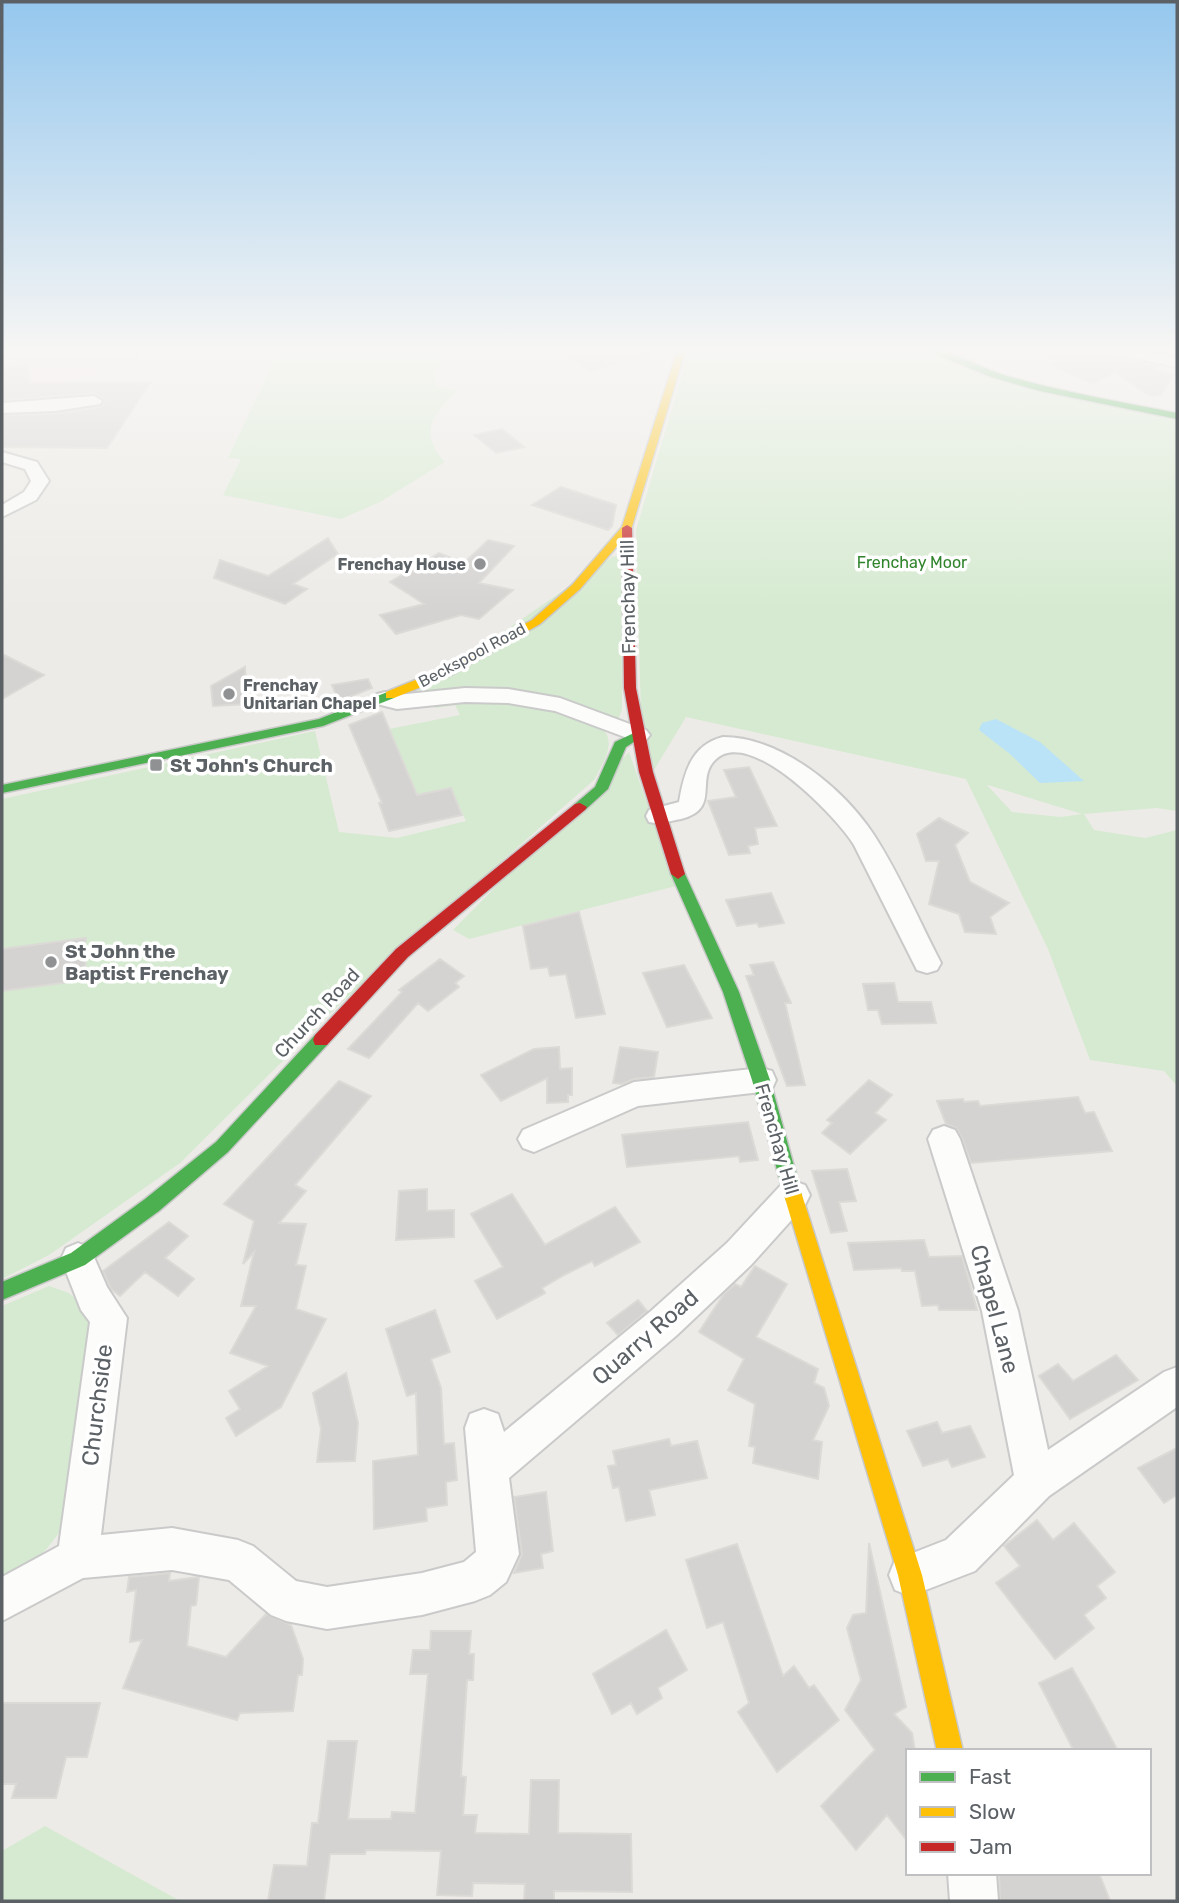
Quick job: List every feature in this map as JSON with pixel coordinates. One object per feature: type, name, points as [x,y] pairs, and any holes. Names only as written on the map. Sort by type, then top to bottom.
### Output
[{"type":"street","name":"Beckspool Road","points":[[2,789],[323,722],[449,671],[536,622],[566,597],[608,553],[627,528],[655,437]]},
{"type":"street","points":[[2,457],[30,464],[36,469],[40,481],[30,496],[2,512]]},
{"type":"street","name":"Frenchay Hill","points":[[627,528],[630,688],[638,735],[659,816],[680,880],[731,992],[761,1080],[793,1195],[910,1575],[950,1749]]},
{"type":"street","name":"Beckspool Road","points":[[385,699],[397,702],[465,695],[508,696],[560,705],[638,735]]},
{"type":"street","name":"Church Road","points":[[2,1291],[78,1259],[152,1205],[222,1147],[402,953],[601,789],[620,745],[638,735]]},
{"type":"street","points":[[659,816],[691,806],[699,766],[707,753],[719,745],[736,743],[753,746],[774,756],[821,792],[863,836],[927,963]]},
{"type":"street","points":[[534,1139],[634,1094],[761,1080]]},
{"type":"street","name":"Chapel Lane","points":[[944,1139],[1000,1311],[1035,1482]]},
{"type":"street","name":"Quarry Road","points":[[489,1471],[664,1323],[739,1254],[793,1195]]},
{"type":"street","name":"Churchside","points":[[78,1259],[94,1298],[109,1318],[78,1558]]},
{"type":"street","points":[[910,1575],[960,1556],[1035,1482],[1177,1385]]},
{"type":"street","points":[[2,1600],[78,1558],[172,1549],[238,1562],[286,1600],[327,1608],[422,1594],[475,1580],[491,1567],[498,1554],[484,1427]]},
{"type":"street","points":[[972,1875],[975,1901]]},
{"type":"green space","points":[[238,437],[431,437],[437,452],[445,462],[380,502],[341,519],[223,495],[241,459],[228,458]]},
{"type":"green space","name":"Frenchay Moor","points":[[664,437],[1177,437],[1177,811],[1157,808],[1084,814],[1094,830],[1145,838],[1177,830],[1177,1086],[1164,1071],[1090,1060],[1048,949],[966,779],[686,717],[654,770],[641,713],[636,530]],"holes":[[[987,785],[1082,814],[1061,817],[1012,812]]]},
{"type":"green space","points":[[613,556],[621,557],[622,709],[618,720],[560,701],[418,696],[417,692]]},
{"type":"green space","points":[[506,699],[555,709],[604,730],[609,742],[608,748],[595,779],[343,1001],[319,976],[342,1002],[180,1163],[49,1255],[2,1279],[2,799],[315,731],[339,832],[397,838],[466,821],[451,788],[418,795],[389,729],[460,715],[455,705],[436,708],[431,701]]},
{"type":"green space","points":[[629,752],[676,886],[469,939],[453,930]]},
{"type":"green space","points":[[49,1286],[69,1293],[87,1309],[90,1348],[64,1525],[37,1559],[21,1574],[2,1586],[2,1306]]},
{"type":"green space","points":[[45,1826],[180,1901],[2,1901],[2,1851]]},
{"type":"water","points":[[996,719],[1040,742],[1084,781],[1040,783],[1010,754],[979,730],[982,723]]},
{"type":"building","points":[[2,437],[114,437],[107,448],[2,447]]},
{"type":"building","points":[[476,437],[512,437],[524,447],[496,453]]},
{"type":"building","points":[[561,487],[616,505],[612,526],[608,530],[532,505]]},
{"type":"building","points":[[328,538],[338,554],[293,584],[307,589],[285,604],[214,578],[220,560],[268,576]]},
{"type":"building","points":[[488,540],[514,546],[479,583],[513,590],[479,619],[461,615],[396,634],[380,615],[424,604],[390,582],[439,553],[464,563]]},
{"type":"building","points":[[2,654],[44,675],[2,699]]},
{"type":"building","name":"Frenchay Unitarian Chapel","points":[[245,667],[247,704],[213,706],[211,686]]},
{"type":"building","points":[[368,679],[372,688],[339,701],[332,685]]},
{"type":"building","points":[[382,712],[417,795],[451,788],[462,815],[389,831],[379,803],[382,803],[349,725]]},
{"type":"building","points":[[749,767],[777,826],[755,828],[758,844],[748,846],[750,853],[729,855],[708,801],[736,797],[724,770]]},
{"type":"building","points":[[939,818],[968,833],[955,845],[970,882],[1009,903],[990,917],[996,934],[965,932],[959,914],[929,904],[939,861],[926,861],[917,834]]},
{"type":"building","points":[[771,893],[784,923],[759,927],[757,923],[737,926],[726,900]]},
{"type":"building","points":[[579,912],[605,1014],[576,1018],[566,974],[550,976],[548,967],[531,969],[523,926]]},
{"type":"building","name":"St John the Baptist Frenchay","points":[[86,938],[84,954],[87,954],[83,980],[2,991],[2,949]]},
{"type":"building","points":[[440,959],[464,976],[455,983],[459,987],[428,1011],[418,1003],[369,1058],[348,1049],[402,992],[399,990]]},
{"type":"building","points":[[773,962],[791,1003],[785,1003],[805,1085],[787,1086],[746,976],[754,975],[750,965]]},
{"type":"building","points":[[684,965],[712,1018],[667,1027],[643,973]]},
{"type":"building","points":[[894,983],[898,1002],[931,1002],[936,1023],[882,1024],[878,1010],[868,1010],[863,984]]},
{"type":"building","points":[[559,1047],[560,1069],[572,1068],[572,1095],[568,1095],[568,1102],[547,1103],[547,1078],[501,1101],[481,1075],[534,1049]]},
{"type":"building","points":[[620,1047],[658,1052],[654,1077],[634,1079],[622,1084],[613,1083]]},
{"type":"building","points":[[869,1080],[892,1095],[875,1113],[886,1120],[850,1154],[822,1133],[832,1123],[827,1120]]},
{"type":"building","points":[[339,1081],[371,1096],[295,1185],[306,1191],[279,1223],[306,1224],[296,1265],[306,1266],[296,1309],[326,1319],[281,1407],[236,1436],[226,1418],[240,1409],[229,1391],[268,1366],[230,1353],[256,1306],[241,1306],[254,1252],[243,1264],[254,1221],[224,1204]]},
{"type":"building","points":[[1078,1097],[1085,1113],[1094,1112],[1112,1151],[971,1163],[962,1138],[956,1128],[946,1124],[937,1101],[963,1099],[964,1102],[978,1101],[980,1106]]},
{"type":"building","points":[[748,1122],[758,1160],[740,1162],[739,1156],[627,1167],[622,1135]]},
{"type":"building","points":[[847,1169],[856,1201],[839,1202],[847,1231],[831,1233],[812,1171]]},
{"type":"building","points":[[427,1189],[427,1211],[454,1210],[454,1237],[396,1240],[399,1191]]},
{"type":"building","points":[[512,1194],[545,1245],[615,1207],[640,1242],[595,1266],[592,1261],[566,1274],[542,1288],[545,1293],[497,1319],[475,1281],[503,1267],[471,1214]]},
{"type":"building","points":[[169,1222],[188,1236],[165,1258],[194,1279],[178,1296],[145,1272],[120,1296],[111,1289],[103,1271]]},
{"type":"building","points":[[924,1240],[929,1257],[962,1256],[977,1310],[939,1310],[938,1305],[922,1306],[915,1271],[902,1271],[901,1268],[854,1270],[848,1243]]},
{"type":"building","points":[[755,1266],[787,1284],[756,1337],[818,1369],[814,1383],[824,1388],[829,1406],[813,1440],[822,1442],[818,1479],[753,1463],[755,1447],[749,1446],[755,1404],[728,1390],[744,1359],[699,1332],[724,1294],[735,1284],[741,1287]]},
{"type":"building","points":[[638,1300],[647,1311],[618,1335],[607,1323]]},
{"type":"building","points":[[435,1310],[450,1352],[431,1359],[441,1388],[444,1444],[454,1443],[457,1480],[446,1482],[447,1505],[426,1508],[427,1521],[374,1529],[373,1461],[418,1455],[416,1393],[407,1396],[386,1329]]},
{"type":"building","points":[[1116,1355],[1138,1380],[1070,1419],[1039,1376],[1058,1364],[1073,1381]]},
{"type":"building","points":[[346,1373],[358,1423],[355,1461],[317,1462],[321,1429],[313,1393]]},
{"type":"building","points":[[937,1422],[942,1433],[970,1426],[985,1457],[952,1467],[948,1459],[923,1466],[907,1431]]},
{"type":"building","points":[[669,1439],[671,1446],[697,1441],[707,1478],[649,1490],[655,1515],[626,1521],[619,1487],[613,1488],[608,1466],[616,1465],[613,1451]]},
{"type":"building","points":[[1177,1448],[1177,1495],[1164,1503],[1138,1468]]},
{"type":"building","points":[[546,1492],[553,1551],[541,1554],[543,1568],[514,1573],[522,1554],[514,1497]]},
{"type":"building","points":[[1037,1520],[1053,1540],[1074,1523],[1115,1572],[1097,1586],[1106,1598],[1084,1615],[1094,1628],[1055,1659],[996,1583],[1020,1566],[1004,1546]]},
{"type":"building","points":[[869,1543],[906,1707],[894,1714],[912,1733],[915,1749],[906,1749],[906,1839],[887,1815],[856,1850],[821,1806],[875,1750],[845,1710],[861,1680],[847,1628],[853,1615],[866,1613]]},
{"type":"building","points":[[737,1544],[783,1676],[794,1666],[809,1688],[814,1685],[839,1720],[777,1772],[738,1712],[749,1703],[723,1622],[707,1628],[686,1560]]},
{"type":"building","points":[[170,1573],[169,1581],[199,1577],[196,1605],[191,1606],[187,1646],[226,1657],[266,1614],[291,1625],[303,1659],[293,1711],[240,1713],[237,1720],[123,1688],[142,1640],[130,1642],[136,1590],[127,1592],[129,1577]]},
{"type":"building","points":[[666,1630],[687,1670],[658,1688],[662,1698],[637,1714],[631,1703],[612,1714],[593,1674]]},
{"type":"building","points":[[431,1631],[471,1631],[469,1654],[474,1654],[473,1680],[467,1680],[461,1776],[466,1777],[463,1815],[477,1815],[475,1833],[529,1834],[531,1780],[559,1780],[558,1833],[631,1834],[632,1892],[554,1891],[554,1901],[524,1901],[525,1884],[473,1883],[472,1896],[437,1895],[441,1851],[366,1850],[365,1854],[330,1854],[324,1901],[268,1901],[274,1865],[307,1866],[312,1823],[318,1823],[328,1741],[357,1741],[348,1819],[391,1819],[392,1812],[415,1813],[428,1674],[410,1674],[413,1650],[430,1650]]},
{"type":"building","points":[[1072,1668],[1117,1749],[1073,1749],[1039,1683]]},
{"type":"building","points":[[2,1703],[100,1703],[87,1757],[66,1757],[56,1798],[12,1798],[16,1784],[2,1784]]},
{"type":"building","points":[[999,1875],[1100,1875],[1110,1901],[1000,1901]]},
{"type":"traffic: fast","points":[[2,789],[323,722],[390,695]]},
{"type":"traffic: fast","points":[[580,807],[601,789],[620,745],[638,735]]},
{"type":"traffic: fast","points":[[678,874],[731,992],[761,1080],[793,1195]]},
{"type":"traffic: fast","points":[[2,1291],[78,1259],[152,1205],[222,1147],[321,1040]]},
{"type":"traffic: slow","points":[[390,695],[449,671],[536,622],[576,587],[627,528],[655,437]]},
{"type":"traffic: slow","points":[[793,1195],[910,1575],[950,1749]]},
{"type":"traffic: jam","points":[[627,528],[630,688],[646,772],[678,874]]},
{"type":"traffic: jam","points":[[321,1040],[402,953],[580,807]]},
{"type":"place","name":"Frenchay House","points":[[480,564]]},
{"type":"place","name":"Frenchay Unitarian Chapel","points":[[229,694]]},
{"type":"place","name":"St John's Church","points":[[156,765]]},
{"type":"place","name":"St John the Baptist Frenchay","points":[[51,962]]}]
